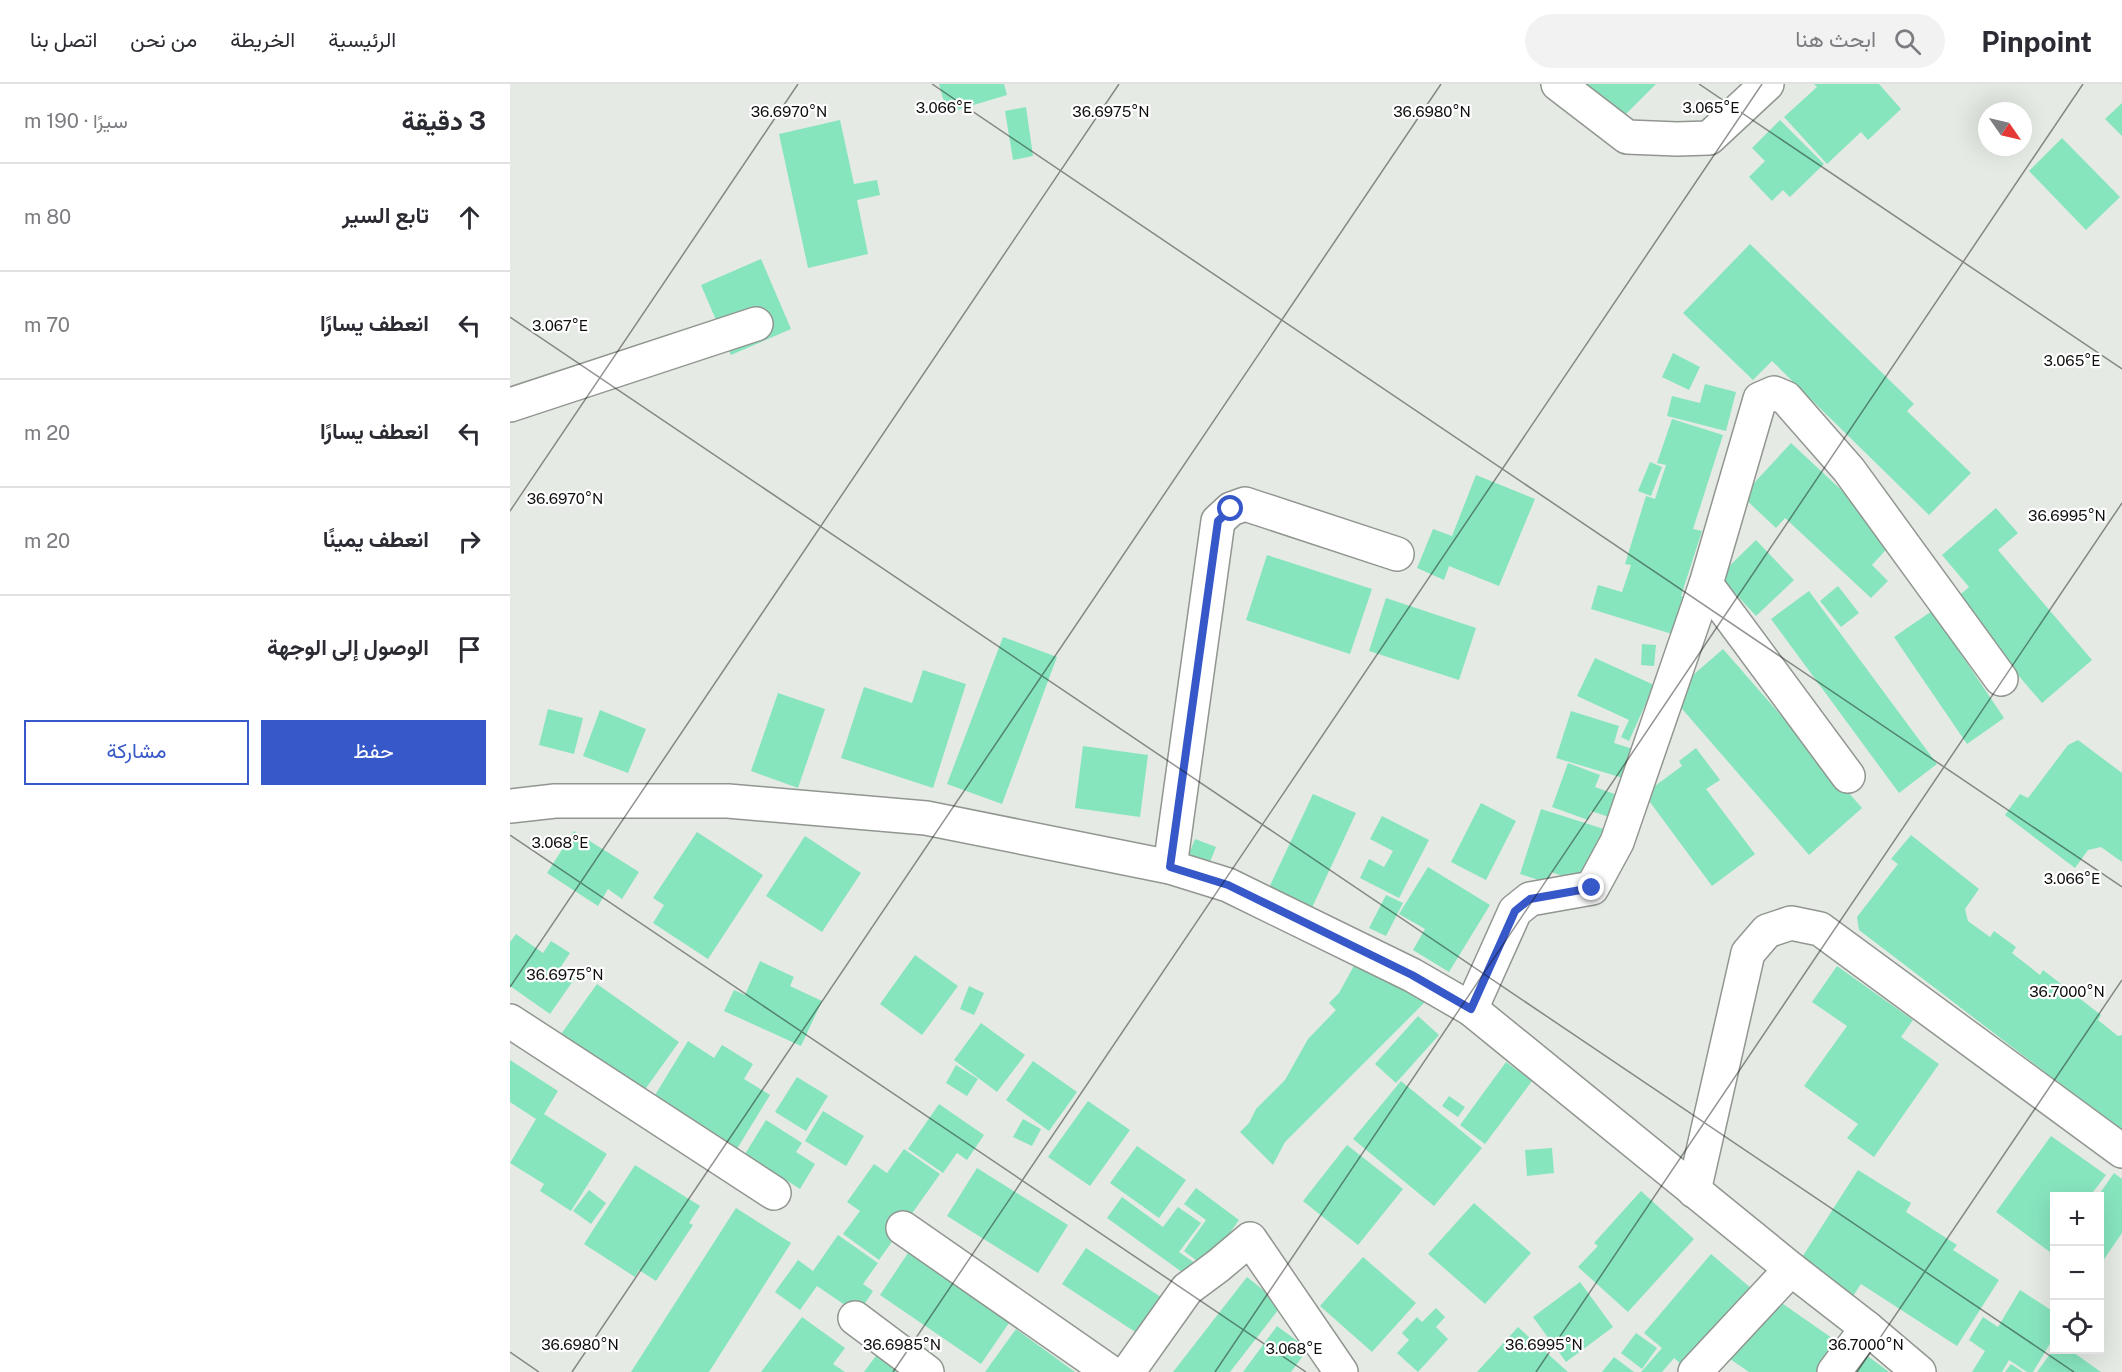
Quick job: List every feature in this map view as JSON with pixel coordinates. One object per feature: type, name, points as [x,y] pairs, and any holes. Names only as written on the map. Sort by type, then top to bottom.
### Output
[{"type":"street","points":[[1558,84],[1627,137],[1677,139],[1709,138],[1767,84]]},
{"type":"street","points":[[510,405],[756,324]]},
{"type":"street","points":[[1471,1009],[1515,911],[1530,899],[1592,888],[1617,842],[1706,584],[1760,399],[1774,393],[1786,398],[1849,470],[2001,679]]},
{"type":"street","points":[[1170,867],[1218,521],[1231,509],[1245,504],[1397,554]]},
{"type":"street","points":[[1706,584],[1848,776]]},
{"type":"street","points":[[510,806],[555,801],[728,801],[926,818],[1170,867],[1228,885],[1412,975],[1471,1009],[1919,1372]]},
{"type":"street","points":[[1694,1191],[1748,953],[1767,931],[1791,923],[1820,929],[2122,1151]]},
{"type":"street","points":[[510,1022],[774,1193]]},
{"type":"street","points":[[903,1228],[1110,1372]]},
{"type":"street","points":[[1128,1372],[1187,1289],[1250,1239],[1341,1372]]},
{"type":"street","points":[[1695,1372],[1791,1269]]},
{"type":"street","points":[[855,1318],[927,1372]]},
{"type":"street","points":[[1834,1372],[1867,1328]]},
{"type":"building","points":[[939,84],[1004,84],[1007,95],[947,113]]},
{"type":"building","points":[[1575,84],[1656,84],[1615,125]]},
{"type":"building","points":[[1814,84],[1879,84],[1901,109],[1868,140],[1861,132],[1827,164],[1784,117],[1817,87]]},
{"type":"building","points":[[2122,103],[2122,136],[2105,119]]},
{"type":"building","points":[[1026,107],[1033,156],[1013,160],[1005,111]]},
{"type":"building","points":[[840,120],[854,184],[877,180],[880,195],[857,200],[868,254],[808,268],[779,134]]},
{"type":"building","points":[[1780,120],[1824,164],[1790,197],[1783,190],[1772,201],[1749,177],[1765,161],[1752,148]]},
{"type":"building","points":[[2062,138],[2120,197],[2086,230],[2029,171]]},
{"type":"building","points":[[1750,244],[1914,404],[1907,411],[1971,473],[1929,515],[1772,361],[1753,380],[1683,313]]},
{"type":"building","points":[[761,259],[791,329],[731,355],[701,285]]},
{"type":"building","points":[[1673,353],[1700,367],[1689,390],[1662,377]]},
{"type":"building","points":[[1705,384],[1736,392],[1726,431],[1667,416],[1672,396],[1700,403]]},
{"type":"building","points":[[1672,419],[1723,435],[1693,529],[1702,531],[1681,596],[1684,597],[1672,634],[1591,609],[1598,585],[1622,592],[1631,565],[1625,564],[1646,496],[1655,499],[1666,465],[1657,463]]},
{"type":"building","points":[[1791,443],[1895,540],[1872,565],[1888,581],[1871,598],[1785,518],[1776,528],[1742,496]]},
{"type":"building","points":[[1650,462],[1662,467],[1651,496],[1638,491]]},
{"type":"building","points":[[1476,475],[1535,499],[1499,586],[1449,566],[1444,580],[1417,568],[1433,529],[1452,536]]},
{"type":"building","points":[[1996,508],[2018,533],[1998,550],[2092,660],[2042,703],[1954,600],[1969,587],[1942,555]]},
{"type":"building","points":[[1756,540],[1794,580],[1756,616],[1719,576]]},
{"type":"building","points":[[1267,555],[1372,589],[1350,654],[1246,620]]},
{"type":"building","points":[[1838,586],[1859,613],[1841,627],[1820,601]]},
{"type":"building","points":[[1809,591],[1937,764],[1899,793],[1771,619]]},
{"type":"building","points":[[1386,598],[1476,628],[1459,680],[1369,651]]},
{"type":"building","points":[[1932,611],[2004,718],[1967,744],[1894,637]]},
{"type":"building","points":[[1003,637],[1057,657],[1002,804],[947,784]]},
{"type":"building","points":[[1642,644],[1656,645],[1654,666],[1641,665]]},
{"type":"building","points":[[1723,649],[1862,808],[1809,855],[1670,695]]},
{"type":"building","points":[[1595,658],[1654,685],[1629,741],[1621,737],[1629,720],[1577,696]]},
{"type":"building","points":[[923,670],[966,684],[933,788],[841,758],[864,687],[912,703]]},
{"type":"building","points":[[778,693],[825,709],[798,788],[751,771]]},
{"type":"building","points":[[548,709],[583,718],[574,754],[539,745]]},
{"type":"building","points":[[600,710],[646,729],[628,773],[583,756]]},
{"type":"building","points":[[1571,711],[1619,726],[1614,743],[1633,749],[1623,778],[1556,758]]},
{"type":"building","points":[[2078,740],[2122,773],[2122,862],[2101,847],[2088,850],[2075,868],[2005,815],[2020,794],[2028,798],[2068,745]]},
{"type":"building","points":[[1083,746],[1148,755],[1140,817],[1075,808]]},
{"type":"building","points":[[1696,748],[1720,780],[1706,789],[1755,854],[1712,886],[1644,794],[1682,766],[1679,761]]},
{"type":"building","points":[[1568,763],[1600,775],[1595,787],[1620,796],[1612,818],[1591,811],[1588,820],[1552,807]]},
{"type":"building","points":[[1313,794],[1356,813],[1310,912],[1267,892]]},
{"type":"building","points":[[1481,803],[1516,821],[1486,880],[1451,862]]},
{"type":"building","points":[[1541,809],[1607,830],[1590,885],[1551,872],[1548,883],[1520,874]]},
{"type":"building","points":[[1382,816],[1429,840],[1399,898],[1360,878],[1369,859],[1384,867],[1393,851],[1370,839]]},
{"type":"building","points":[[574,831],[639,872],[622,899],[608,889],[598,906],[547,873]]},
{"type":"building","points":[[697,832],[763,875],[708,959],[653,923],[664,905],[653,898]]},
{"type":"building","points":[[1911,835],[1979,889],[1965,909],[1968,921],[1990,937],[1994,931],[2016,947],[2012,953],[2040,975],[2043,970],[2101,1015],[2098,1020],[2118,1036],[2122,1035],[2122,1131],[1859,930],[1857,917],[1898,864],[1891,859]]},
{"type":"building","points":[[805,836],[861,873],[822,932],[766,896]]},
{"type":"building","points":[[1195,839],[1216,847],[1208,867],[1187,859]]},
{"type":"building","points":[[1428,867],[1490,905],[1449,972],[1413,950],[1425,929],[1399,914]]},
{"type":"building","points":[[1386,895],[1403,903],[1386,936],[1369,928]]},
{"type":"building","points":[[516,934],[543,953],[551,941],[570,953],[560,968],[575,978],[550,1014],[510,986],[510,942]]},
{"type":"building","points":[[915,955],[958,986],[922,1035],[880,1004]]},
{"type":"building","points":[[760,961],[794,977],[790,986],[822,1001],[801,1046],[724,1011],[734,990],[745,995]]},
{"type":"building","points":[[1356,962],[1427,1000],[1285,1142],[1273,1165],[1240,1132],[1249,1123],[1256,1109],[1285,1080],[1308,1039],[1336,1010],[1329,1003],[1339,993]]},
{"type":"building","points":[[1837,966],[1913,1020],[1901,1037],[1939,1064],[1874,1157],[1847,1138],[1858,1124],[1804,1086],[1847,1026],[1812,1002]]},
{"type":"building","points":[[597,984],[679,1042],[641,1095],[559,1037]]},
{"type":"building","points":[[969,986],[984,993],[974,1015],[960,1009]]},
{"type":"building","points":[[1418,1016],[1439,1035],[1396,1083],[1375,1064]]},
{"type":"building","points":[[981,1023],[1025,1055],[997,1092],[954,1060]]},
{"type":"building","points":[[688,1041],[714,1058],[722,1045],[753,1064],[744,1079],[770,1095],[732,1157],[649,1105]]},
{"type":"building","points":[[510,1060],[558,1091],[544,1114],[607,1154],[571,1211],[540,1191],[544,1184],[510,1163],[536,1119],[510,1102]]},
{"type":"building","points":[[1033,1061],[1077,1092],[1049,1131],[1006,1100]]},
{"type":"building","points":[[1506,1062],[1532,1081],[1485,1144],[1460,1125]]},
{"type":"building","points":[[956,1065],[978,1079],[967,1096],[946,1083]]},
{"type":"building","points":[[797,1077],[828,1096],[806,1131],[775,1112]]},
{"type":"building","points":[[1401,1081],[1482,1148],[1434,1206],[1353,1139]]},
{"type":"building","points":[[1449,1096],[1465,1107],[1458,1117],[1442,1106]]},
{"type":"building","points":[[1088,1101],[1130,1130],[1090,1186],[1048,1157]]},
{"type":"building","points":[[939,1104],[984,1135],[967,1160],[957,1153],[943,1173],[908,1149]]},
{"type":"building","points":[[823,1111],[864,1136],[846,1166],[805,1141]]},
{"type":"building","points":[[1023,1119],[1041,1129],[1032,1146],[1013,1137]]},
{"type":"building","points":[[766,1120],[802,1143],[796,1152],[815,1164],[800,1189],[745,1154]]},
{"type":"building","points":[[2051,1136],[2106,1175],[2093,1192],[2050,1192],[2050,1252],[1996,1212]]},
{"type":"building","points":[[1347,1145],[1403,1189],[1358,1245],[1303,1201]]},
{"type":"building","points":[[1137,1146],[1186,1180],[1159,1218],[1110,1183]]},
{"type":"building","points":[[1552,1148],[1554,1173],[1527,1176],[1525,1150]]},
{"type":"building","points":[[904,1149],[940,1174],[879,1260],[843,1234],[860,1211],[847,1202],[874,1164],[887,1173]]},
{"type":"building","points":[[635,1165],[700,1206],[689,1223],[693,1225],[656,1281],[639,1270],[635,1277],[584,1244]]},
{"type":"building","points":[[977,1168],[1068,1225],[1038,1273],[947,1216]]},
{"type":"building","points":[[1858,1170],[1911,1203],[1906,1212],[1957,1245],[1953,1250],[1999,1280],[1957,1346],[1861,1284],[1853,1296],[1799,1262]]},
{"type":"building","points":[[2114,1173],[2122,1179],[2122,1233],[2104,1259],[2104,1192],[2101,1192]]},
{"type":"building","points":[[1196,1188],[1239,1220],[1205,1267],[1184,1251],[1206,1220],[1184,1204]]},
{"type":"building","points":[[589,1190],[606,1203],[591,1224],[573,1211]]},
{"type":"building","points":[[1641,1191],[1694,1239],[1628,1312],[1578,1267],[1598,1246],[1594,1243]]},
{"type":"building","points":[[1122,1197],[1163,1227],[1178,1207],[1201,1223],[1179,1252],[1202,1268],[1193,1280],[1107,1218]]},
{"type":"building","points":[[1474,1203],[1531,1253],[1485,1304],[1428,1254]]},
{"type":"building","points":[[736,1208],[791,1243],[709,1372],[631,1372]]},
{"type":"building","points":[[838,1235],[878,1263],[863,1284],[873,1291],[858,1314],[817,1286],[800,1310],[775,1292],[798,1260],[813,1271]]},
{"type":"building","points":[[1086,1248],[1167,1301],[1143,1337],[1062,1284]]},
{"type":"building","points":[[910,1250],[1011,1320],[981,1364],[880,1295]]},
{"type":"building","points":[[1711,1254],[1759,1295],[1689,1371],[1674,1358],[1662,1372],[1641,1372],[1662,1348],[1644,1333]]},
{"type":"building","points":[[1363,1257],[1416,1303],[1372,1352],[1320,1306]]},
{"type":"building","points":[[1247,1277],[1282,1305],[1230,1372],[1173,1372]]},
{"type":"building","points":[[1580,1282],[1613,1327],[1566,1362],[1533,1317]]},
{"type":"building","points":[[2020,1290],[2050,1309],[2050,1344],[2033,1372],[2027,1372],[2009,1360],[2002,1372],[1972,1372],[1985,1351],[1969,1340],[1983,1317],[1998,1327]]},
{"type":"building","points":[[1773,1297],[1842,1345],[1823,1372],[1749,1372],[1730,1359]]},
{"type":"building","points":[[1436,1308],[1445,1317],[1436,1327],[1448,1339],[1418,1372],[1397,1353],[1409,1340],[1402,1333],[1417,1317],[1422,1322]]},
{"type":"building","points":[[802,1317],[845,1348],[833,1364],[845,1372],[761,1372]]},
{"type":"building","points":[[1277,1326],[1308,1349],[1291,1372],[1243,1372]]},
{"type":"building","points":[[1518,1327],[1568,1372],[1477,1372]]},
{"type":"building","points":[[1016,1329],[1075,1372],[985,1372]]},
{"type":"building","points":[[1636,1333],[1657,1348],[1642,1369],[1621,1353]]},
{"type":"building","points":[[881,1349],[912,1372],[864,1372]]},
{"type":"building","points":[[1865,1354],[1889,1372],[1852,1372]]},
{"type":"building","points":[[2050,1354],[2076,1354],[2101,1372],[2037,1372]]},
{"type":"building","points":[[1614,1357],[1634,1372],[1602,1372]]},
{"type":"building","points":[[2011,1364],[2023,1372],[2005,1372]]},
{"type":"route","points":[[1231,509],[1218,521],[1170,867],[1228,885],[1412,975],[1471,1009],[1515,911],[1530,899],[1592,888]]}]
